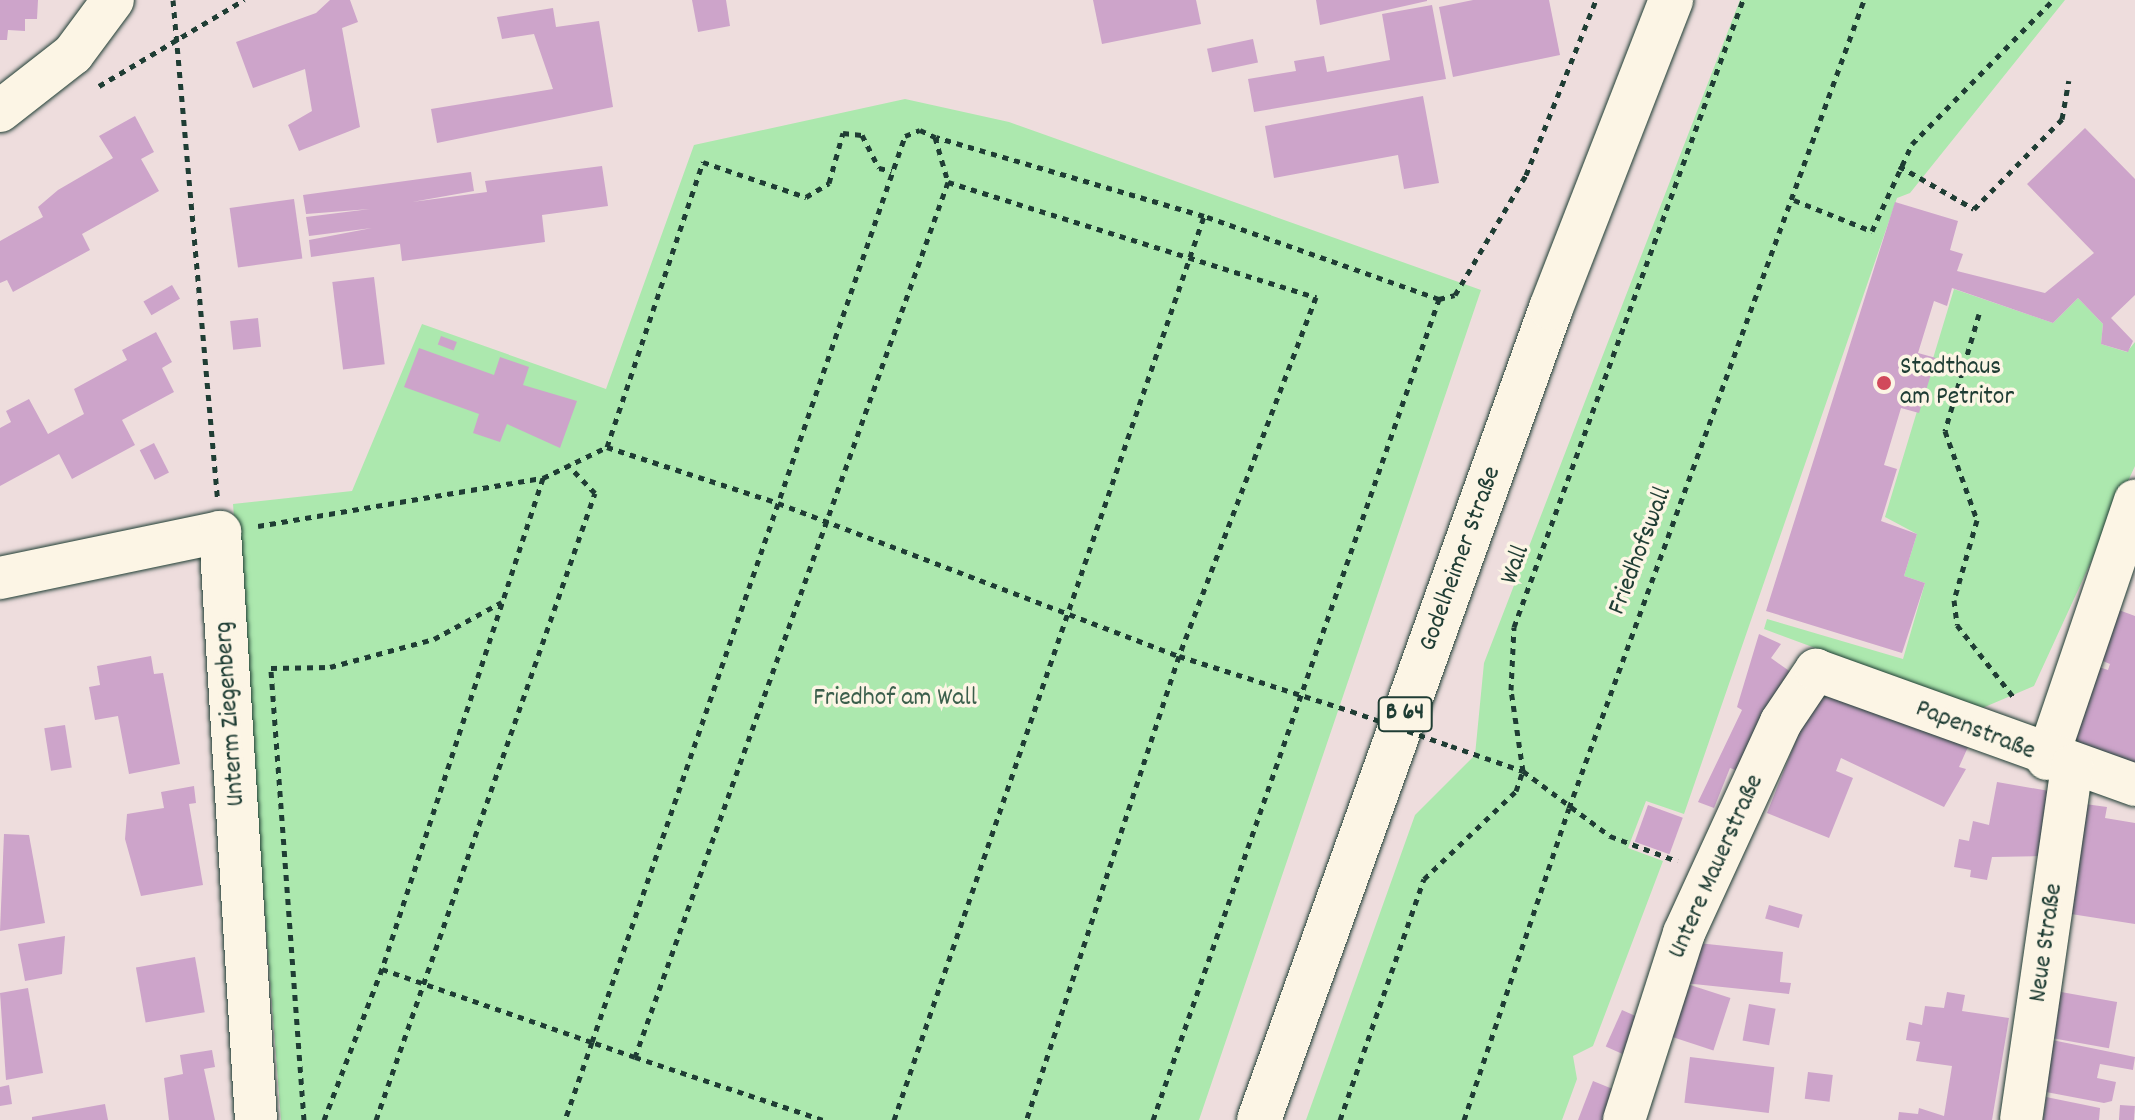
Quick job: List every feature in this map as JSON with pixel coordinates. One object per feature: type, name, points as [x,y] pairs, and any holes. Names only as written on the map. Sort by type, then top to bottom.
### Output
[{"type":"main road","name":"Godelheimer Straße","points":[[1259,1120],[1551,308],[1671,0]]},
{"type":"street","points":[[0,111],[73,54],[113,0]]},
{"type":"street","name":"Neue Straße","points":[[2021,1120],[2058,752],[2135,501]]},
{"type":"street","points":[[0,578],[220,532]]},
{"type":"street","name":"Unterm Ziegenberg","points":[[220,532],[256,1120]]},
{"type":"street","name":"Papenstraße","points":[[1816,670],[2058,752],[2135,785]]},
{"type":"street","name":"Untere Mauerstraße","points":[[1624,1120],[1684,933],[1781,722],[1816,670]]},
{"type":"path","points":[[173,0],[173,39],[220,532],[543,478],[607,447],[778,503],[1179,656],[1305,694],[1523,771],[1610,836],[1711,875]]},
{"type":"path","points":[[173,39],[244,0]]},
{"type":"path","points":[[565,1120],[905,136],[920,130],[1204,216],[1439,299],[1455,295],[1526,175],[1596,0]]},
{"type":"path","name":"Wall","points":[[1523,771],[1511,690],[1514,627],[1743,0]]},
{"type":"path","name":"Friedhofswall","points":[[1464,1120],[1569,808],[1794,200],[1864,0]]},
{"type":"path","points":[[1794,200],[1872,231],[1899,166],[1912,144],[2053,0]]},
{"type":"path","points":[[1899,166],[1974,209],[2062,119],[2069,81]]},
{"type":"path","points":[[607,447],[703,162],[806,197],[829,183],[843,133],[862,135],[879,168],[892,171]]},
{"type":"path","points":[[635,1057],[824,521],[948,182],[935,137]]},
{"type":"path","points":[[948,182],[1186,262],[1316,297],[1179,656],[1026,1120]]},
{"type":"path","points":[[894,1120],[1065,611],[1204,216]]},
{"type":"path","points":[[1153,1120],[1305,694],[1439,299]]},
{"type":"path","points":[[1979,314],[1945,431],[1977,520],[1954,600],[1957,625],[2000,687],[2058,752]]},
{"type":"path","points":[[376,1120],[595,493],[567,464]]},
{"type":"path","points":[[324,1120],[382,969],[543,478]]},
{"type":"path","points":[[304,1120],[271,668],[330,667],[421,643],[502,602]]},
{"type":"path","points":[[1340,1120],[1424,879],[1516,791],[1523,771]]},
{"type":"path","points":[[382,969],[823,1120]]},
{"type":"green space","points":[[1740,0],[2065,0],[1910,193],[1897,198],[1684,814],[1646,801],[1628,848],[1663,861],[1593,1046],[1573,1056],[1577,1079],[1562,1120],[1306,1120],[1415,815],[1475,755],[1484,663]]},
{"type":"green space","name":"Friedhof am Wall","points":[[905,99],[1009,122],[1481,290],[1199,1120],[281,1120],[233,504],[352,491],[422,324],[606,389],[694,145]]},
{"type":"green space","points":[[1954,289],[2053,323],[2078,298],[2103,324],[2101,344],[2127,352],[2135,342],[2135,466],[2034,686],[1980,709],[1764,629],[1767,619],[1903,659],[1925,583],[1904,576],[1917,534],[1885,517]]},
{"type":"building","points":[[0,0],[38,0],[37,19],[25,19],[25,31],[8,30],[7,40],[0,40]]},
{"type":"building","points":[[330,0],[350,0],[358,22],[342,28],[360,127],[299,151],[288,125],[312,111],[305,69],[253,88],[236,42],[316,13]]},
{"type":"building","points":[[692,0],[726,0],[730,26],[698,32]]},
{"type":"building","points":[[1093,0],[1196,0],[1201,24],[1102,44]]},
{"type":"building","points":[[1316,0],[1427,0],[1427,1],[1320,25]]},
{"type":"building","points":[[1473,0],[1549,0],[1560,55],[1453,77],[1439,7]]},
{"type":"building","points":[[1432,5],[1446,79],[1254,112],[1248,79],[1296,71],[1294,61],[1324,56],[1327,72],[1390,60],[1382,14]]},
{"type":"building","points":[[553,8],[556,27],[599,21],[613,107],[437,143],[431,109],[553,89],[534,34],[502,39],[497,17]]},
{"type":"building","points":[[1253,39],[1258,62],[1212,72],[1207,49]]},
{"type":"building","points":[[1423,96],[1439,183],[1404,189],[1398,155],[1274,178],[1265,126]]},
{"type":"building","points":[[135,116],[154,152],[141,159],[159,191],[82,234],[90,250],[13,292],[7,280],[0,283],[0,241],[43,217],[38,207],[58,190],[113,158],[99,136]]},
{"type":"building","points":[[2085,128],[2135,179],[2135,295],[2111,318],[2133,341],[2128,352],[2101,344],[2103,324],[2078,298],[2053,323],[1952,288],[1947,306],[1934,301],[1918,353],[1936,358],[1919,413],[1901,408],[1884,465],[1897,469],[1881,521],[1917,534],[1904,576],[1925,583],[1902,653],[1766,611],[1895,202],[1958,221],[1950,250],[1963,254],[1957,271],[2045,293],[2094,253],[2027,184]]},
{"type":"building","points":[[602,166],[608,206],[542,215],[545,242],[402,261],[400,244],[311,257],[309,240],[372,228],[309,236],[306,217],[370,209],[306,214],[303,195],[471,172],[474,191],[412,202],[487,192],[485,181]]},
{"type":"building","points":[[294,199],[302,258],[238,267],[230,208]]},
{"type":"building","points":[[374,277],[385,364],[343,369],[332,282]]},
{"type":"building","points":[[172,285],[180,299],[151,315],[143,302]]},
{"type":"building","points":[[258,318],[261,347],[233,350],[230,321]]},
{"type":"building","points":[[156,332],[172,362],[162,368],[174,392],[122,420],[135,445],[72,479],[59,454],[0,486],[0,428],[11,422],[6,411],[29,399],[48,434],[84,414],[74,389],[127,360],[122,350]]},
{"type":"building","points":[[441,336],[457,342],[454,350],[438,344]]},
{"type":"building","points":[[419,348],[494,375],[500,357],[529,367],[523,385],[577,401],[560,448],[507,424],[500,442],[473,433],[479,414],[404,387]]},
{"type":"building","points":[[154,443],[169,472],[155,480],[140,450]]},
{"type":"building","points":[[2116,609],[2135,616],[2135,772],[2073,746],[2096,666],[2108,670],[2110,664],[2098,659]]},
{"type":"building","points":[[1759,634],[1781,644],[1771,658],[1795,675],[1741,772],[1730,768],[1714,808],[1698,802],[1742,710],[1737,707]]},
{"type":"building","points":[[151,656],[154,674],[163,673],[180,764],[129,774],[118,716],[95,720],[89,687],[100,685],[97,666]]},
{"type":"building","points":[[1832,691],[1968,747],[1959,767],[1966,769],[1944,807],[1841,758],[1836,771],[1853,778],[1829,838],[1767,813],[1812,700]]},
{"type":"building","points":[[65,725],[72,767],[51,771],[44,728]]},
{"type":"building","points":[[1997,782],[2055,792],[2043,856],[1992,857],[1987,880],[1970,877],[1971,870],[1954,867],[1959,839],[1969,841],[1973,821],[1989,825]]},
{"type":"building","points":[[194,786],[196,803],[189,804],[203,885],[141,896],[125,839],[127,814],[164,808],[161,792]]},
{"type":"building","points":[[2085,804],[2107,807],[2105,818],[2135,823],[2135,924],[2071,914]]},
{"type":"building","points":[[1648,805],[1683,818],[1669,854],[1635,842]]},
{"type":"building","points":[[4,834],[29,835],[45,923],[0,931]]},
{"type":"building","points":[[1769,905],[1803,915],[1799,928],[1765,918]]},
{"type":"building","points":[[65,936],[62,974],[25,981],[18,944]]},
{"type":"building","points":[[1698,943],[1783,952],[1780,982],[1791,983],[1789,994],[1684,983]]},
{"type":"building","points":[[195,957],[205,1012],[146,1023],[136,967]]},
{"type":"building","points":[[1681,982],[1730,998],[1713,1050],[1664,1034]]},
{"type":"building","points":[[28,988],[43,1073],[6,1080],[0,993]]},
{"type":"building","points":[[1947,992],[1965,995],[1962,1011],[2009,1018],[1992,1120],[1898,1120],[1899,1112],[1918,1114],[1919,1108],[1944,1116],[1952,1066],[1916,1061],[1920,1042],[1906,1040],[1909,1022],[1922,1025],[1925,1006],[1944,1008]]},
{"type":"building","points":[[2061,992],[2117,1002],[2109,1048],[2053,1038]]},
{"type":"building","points":[[1749,1004],[1776,1009],[1769,1045],[1743,1040]]},
{"type":"building","points":[[1622,1010],[1647,1021],[1630,1058],[1606,1047]]},
{"type":"building","points":[[2052,1040],[2135,1057],[2133,1070],[2100,1064],[2097,1078],[2116,1082],[2112,1101],[2104,1103],[2046,1092]]},
{"type":"building","points":[[212,1050],[215,1067],[204,1069],[215,1120],[169,1120],[164,1078],[183,1074],[180,1055]]},
{"type":"building","points":[[1690,1057],[1774,1067],[1769,1113],[1684,1103]]},
{"type":"building","points":[[1808,1072],[1833,1075],[1830,1102],[1805,1099]]},
{"type":"building","points":[[1593,1081],[1625,1094],[1614,1120],[1578,1120]]},
{"type":"building","points":[[9,1085],[12,1104],[0,1106],[0,1087]]},
{"type":"building","points":[[2046,1097],[2100,1108],[2099,1120],[2043,1120]]},
{"type":"building","points":[[105,1104],[108,1120],[32,1120],[32,1117]]},
{"type":"building","points":[[2120,1105],[2135,1106],[2134,1120],[2119,1120]]},
{"type":"place","name":"Stadthaus am Petritor","points":[[1884,383]]}]
